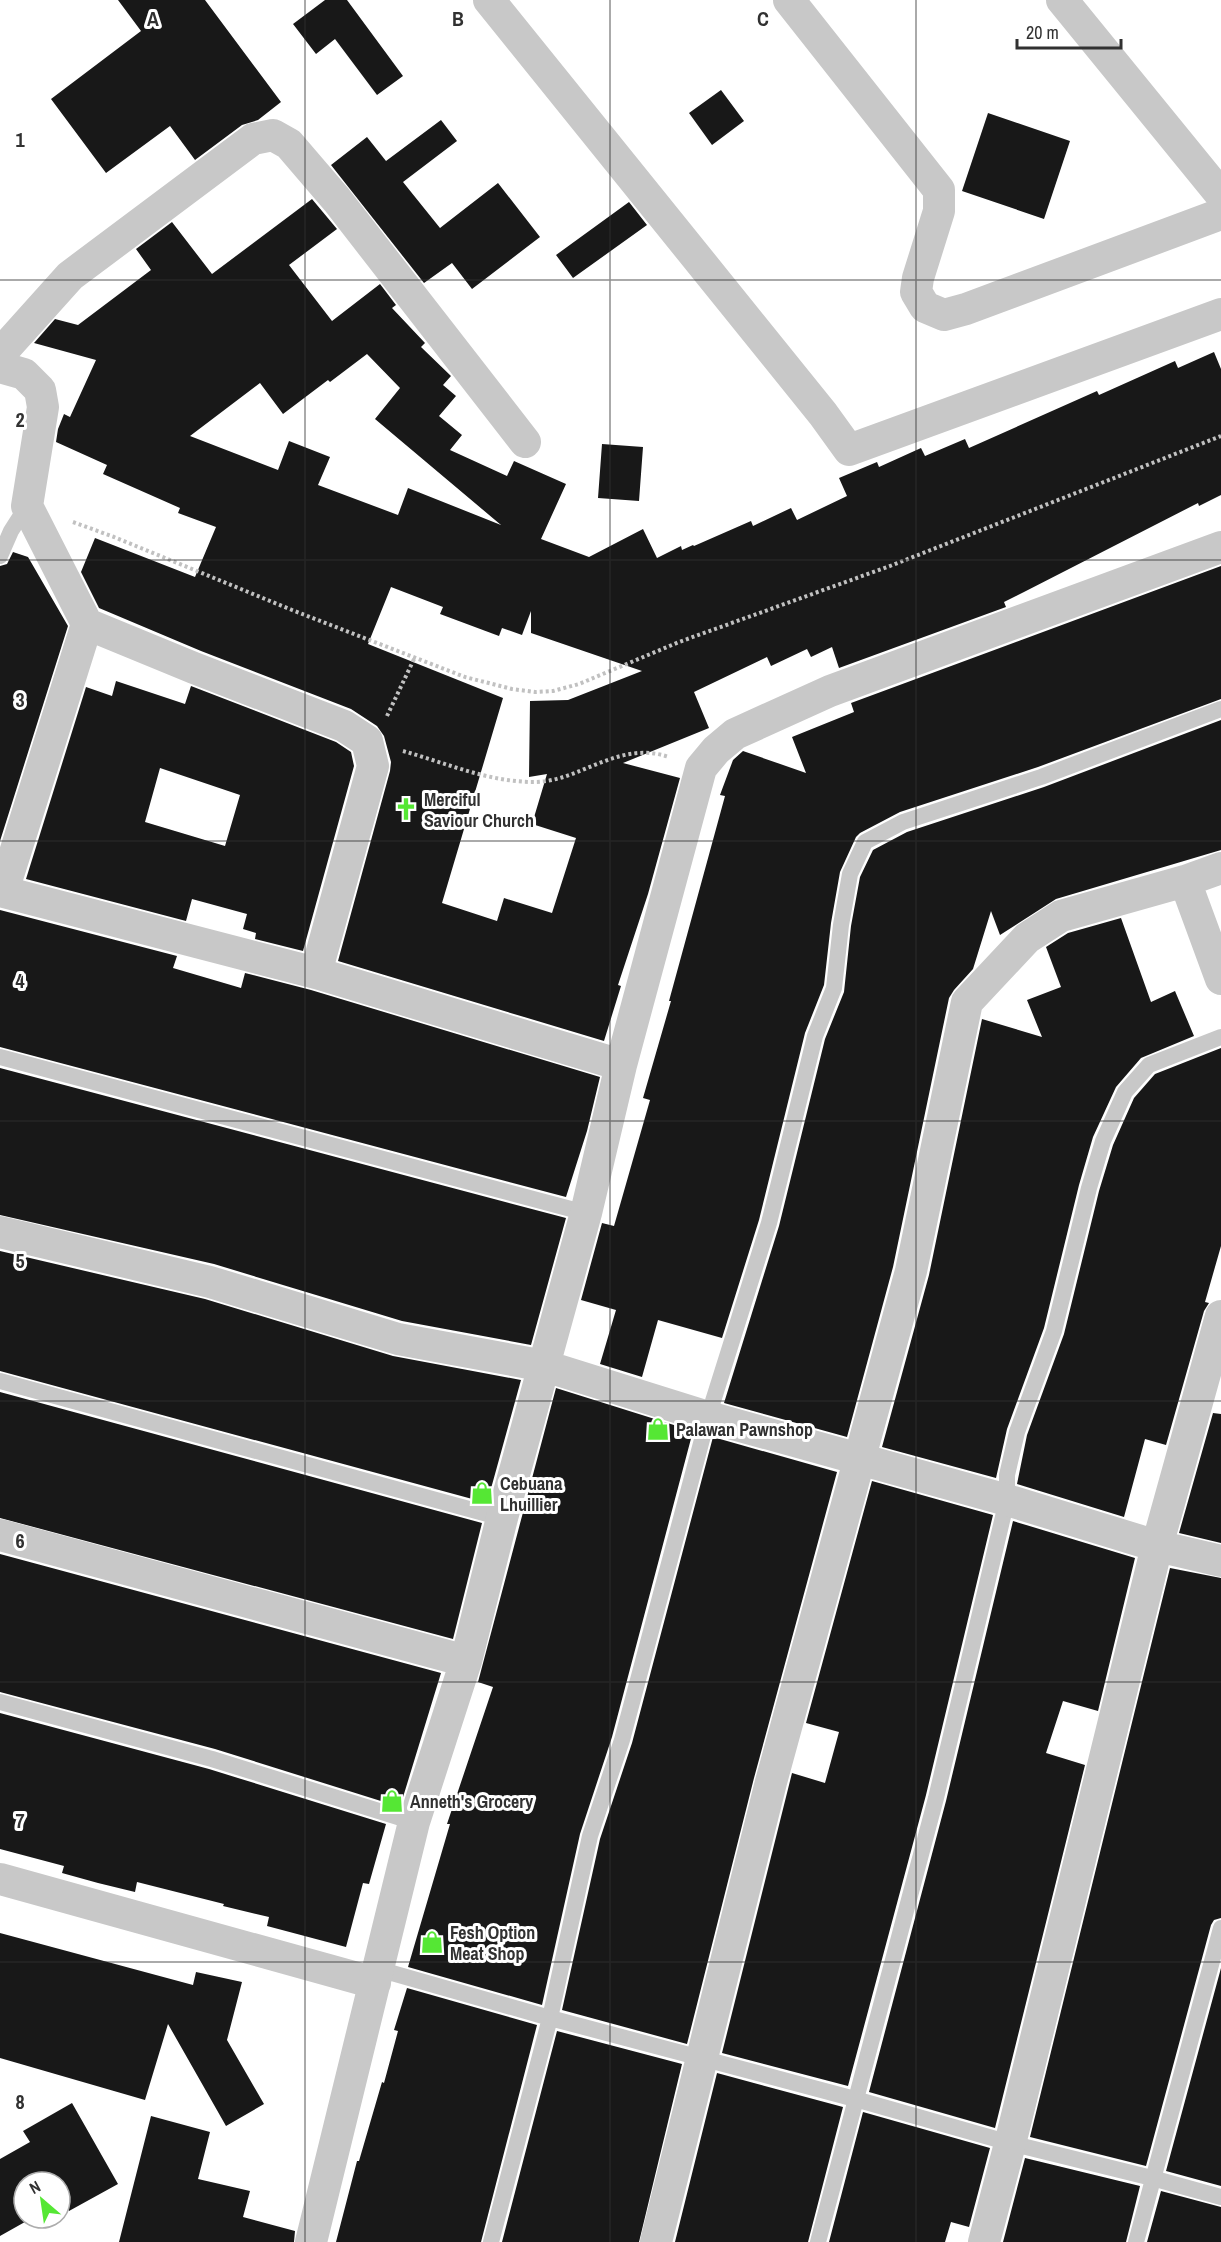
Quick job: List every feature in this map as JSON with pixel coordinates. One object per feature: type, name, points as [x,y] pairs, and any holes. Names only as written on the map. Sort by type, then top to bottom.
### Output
[{"type":"street","points":[[489,0],[824,414],[849,450],[1221,314]]},
{"type":"street","points":[[789,0],[939,190],[939,211],[918,278],[916,292],[925,307],[944,315],[966,309],[1221,214]]},
{"type":"street","points":[[1062,0],[1221,195]]},
{"type":"street","points":[[0,354],[70,276],[253,139],[273,135],[289,144],[337,200],[525,442]]},
{"type":"street","points":[[0,367],[24,374],[40,390],[43,407],[27,506],[87,624],[344,726],[367,741],[373,766],[316,973]]},
{"type":"street","points":[[311,2242],[414,1822],[466,1661],[502,1518],[586,1213],[621,1065],[701,768],[716,750],[735,734],[830,691],[1221,547]]},
{"type":"street","points":[[87,624],[2,891],[316,973],[621,1065]]},
{"type":"street","points":[[656,2242],[704,2058],[771,1782],[911,1271],[967,1002],[1027,939],[1061,916],[1185,881],[1221,868]]},
{"type":"street","points":[[1185,881],[1221,979]]},
{"type":"street","points":[[0,1232],[210,1282],[398,1339],[545,1366],[708,1417],[1007,1500],[1157,1546],[1221,1561]]},
{"type":"street","points":[[984,2242],[1157,1546],[1221,1316]]},
{"type":"street","points":[[0,1535],[466,1661]]},
{"type":"street","points":[[0,1879],[376,1976]]},
{"type":"lane","points":[[0,556],[11,531],[27,506]]},
{"type":"lane","points":[[491,2242],[550,2018],[590,1836],[622,1740],[708,1417],[769,1222],[815,1036],[834,988],[850,874],[865,842],[903,822],[1041,777],[1221,709]]},
{"type":"lane","points":[[818,2242],[936,1798],[1007,1500],[1006,1475],[1017,1432],[1054,1331],[1089,1188],[1103,1141],[1125,1092],[1149,1065],[1221,1037]]},
{"type":"lane","points":[[0,1057],[586,1213]]},
{"type":"lane","points":[[0,1381],[502,1518]]},
{"type":"lane","points":[[0,1702],[212,1759],[414,1822]]},
{"type":"lane","points":[[1136,2242],[1221,1928]]},
{"type":"lane","points":[[376,1976],[704,2058],[855,2098],[1010,2143],[1221,2197]]},
{"type":"path","points":[[27,506],[114,537],[292,610],[465,677],[512,689],[535,692],[553,691],[579,684],[679,642],[891,566],[1221,436]]},
{"type":"path","points":[[367,741],[381,728],[415,657]]},
{"type":"path","points":[[367,741],[476,774],[537,782],[559,778],[613,757],[661,755],[701,768]]},
{"type":"building","points":[[118,0],[205,0],[281,102],[258,120],[242,125],[195,160],[170,126],[106,173],[51,99],[141,31]]},
{"type":"building","points":[[325,0],[347,0],[403,76],[377,95],[335,39],[316,54],[293,24]]},
{"type":"building","points":[[721,90],[744,121],[712,145],[689,113]]},
{"type":"building","points":[[988,113],[1070,141],[1044,219],[962,191]]},
{"type":"building","points":[[441,120],[457,141],[403,182],[440,228],[498,183],[540,237],[472,289],[452,263],[424,283],[331,165],[367,137],[386,161]]},
{"type":"building","points":[[312,199],[337,229],[289,265],[332,321],[380,284],[396,305],[392,308],[425,343],[421,347],[451,376],[443,385],[456,396],[439,416],[462,435],[450,450],[507,476],[514,461],[566,484],[541,539],[589,557],[643,529],[657,558],[681,546],[682,550],[694,546],[751,521],[753,526],[791,508],[797,520],[847,496],[839,478],[877,462],[879,467],[921,448],[925,456],[965,439],[969,448],[1097,391],[1099,395],[1175,361],[1178,368],[1214,352],[1221,369],[1221,495],[1199,506],[1198,503],[1004,602],[1006,607],[839,668],[832,647],[811,657],[807,649],[771,666],[767,657],[694,692],[709,728],[623,763],[680,778],[648,894],[618,985],[621,986],[604,1041],[338,961],[390,771],[391,762],[384,736],[377,726],[351,709],[201,651],[99,608],[81,572],[95,538],[195,577],[216,527],[178,513],[180,508],[103,474],[107,465],[56,442],[64,414],[70,417],[96,360],[34,343],[55,319],[78,325],[151,270],[136,249],[172,222],[212,274]],"holes":[[[367,354],[400,388],[375,419],[501,525],[408,488],[398,515],[318,485],[330,457],[289,441],[278,470],[190,436],[260,383],[283,414]],[[391,587],[443,607],[440,614],[499,636],[502,628],[522,635],[531,611],[531,633],[642,671],[568,700],[530,701],[529,777],[547,774],[532,824],[576,838],[552,913],[504,898],[497,921],[442,903],[503,698],[368,644]]]},
{"type":"building","points":[[629,202],[647,225],[573,278],[556,255]]},
{"type":"building","points":[[602,444],[643,447],[639,501],[598,498]]},
{"type":"building","points":[[13,552],[28,557],[68,626],[0,841],[0,566],[7,564]]},
{"type":"building","points":[[1221,566],[1221,699],[1038,767],[900,812],[856,837],[840,872],[824,985],[805,1033],[759,1220],[722,1338],[658,1320],[642,1377],[600,1364],[616,1310],[581,1300],[602,1223],[614,1226],[650,1100],[643,1098],[725,796],[720,795],[733,760],[743,751],[806,773],[792,737],[854,712],[851,703]]},
{"type":"building","points":[[116,681],[185,704],[191,686],[336,742],[351,752],[354,766],[303,951],[255,939],[256,933],[243,929],[247,914],[192,899],[186,921],[26,879],[86,687],[112,696]],"holes":[[[160,768],[240,795],[225,846],[145,822]]]},
{"type":"building","points":[[1221,720],[1221,850],[1056,899],[1000,935],[991,911],[973,969],[949,998],[893,1267],[847,1437],[724,1403],[779,1226],[825,1039],[844,992],[851,926],[860,877],[873,850],[907,832],[1044,787]]},
{"type":"building","points":[[0,910],[177,956],[173,968],[241,988],[245,973],[311,990],[600,1077],[587,1131],[566,1197],[0,1047]]},
{"type":"building","points":[[1121,918],[1151,1002],[1175,991],[1194,1036],[1141,1058],[1116,1087],[1093,1137],[1044,1328],[1007,1429],[996,1478],[882,1447],[929,1275],[982,1019],[1042,1037],[1027,1000],[1061,987],[1046,947],[1068,933]]},
{"type":"building","points":[[1221,1048],[1221,1246],[1205,1302],[1209,1303],[1204,1311],[1166,1445],[1145,1439],[1124,1517],[1017,1484],[1027,1435],[1064,1334],[1099,1191],[1113,1145],[1134,1098],[1155,1074]]},
{"type":"building","points":[[0,1068],[566,1218],[531,1345],[402,1321],[214,1264],[0,1215]]},
{"type":"building","points":[[0,1251],[205,1299],[393,1356],[521,1380],[487,1503],[0,1371]]},
{"type":"building","points":[[556,1388],[693,1431],[612,1737],[580,1834],[542,2005],[408,1967],[450,1824],[447,1824],[493,1687],[478,1682]]},
{"type":"building","points":[[0,1392],[482,1523],[453,1639],[0,1518]]},
{"type":"building","points":[[1213,1413],[1221,1414],[1221,1543],[1179,1533]]},
{"type":"building","points":[[713,1437],[837,1472],[754,1778],[687,2044],[562,2010],[600,1839],[632,1743]]},
{"type":"building","points":[[872,1481],[993,1515],[926,1795],[848,2086],[722,2053],[792,1773],[825,1783],[839,1732],[806,1723]]},
{"type":"building","points":[[1013,1521],[1135,1558],[1098,1711],[1063,1701],[1046,1753],[1085,1765],[995,2128],[869,2092],[946,1801]]},
{"type":"building","points":[[0,1554],[441,1673],[400,1807],[215,1749],[0,1692]]},
{"type":"building","points":[[1170,1568],[1221,1578],[1221,1918],[1214,1920],[1211,1925],[1146,2166],[1030,2137]]},
{"type":"building","points":[[0,1713],[209,1769],[386,1824],[369,1884],[363,1883],[346,1947],[267,1926],[269,1917],[223,1906],[224,1904],[137,1882],[135,1892],[98,1883],[62,1873],[64,1866],[0,1849]]},
{"type":"building","points":[[0,1933],[193,1985],[196,1972],[242,1982],[227,2040],[264,2104],[226,2126],[168,2024],[145,2100],[0,2058]]},
{"type":"building","points":[[1221,1968],[1221,2186],[1166,2171]]},
{"type":"building","points":[[407,1988],[537,2025],[481,2242],[336,2242],[357,2161],[359,2161],[382,2082],[384,2083],[398,2031],[394,2030]]},
{"type":"building","points":[[557,2031],[682,2064],[639,2242],[502,2242]]},
{"type":"building","points":[[717,2073],[843,2107],[808,2242],[675,2242]]},
{"type":"building","points":[[72,2103],[118,2184],[72,2209],[72,2170],[12,2170],[12,2229],[0,2236],[0,2159],[30,2142],[23,2131]]},
{"type":"building","points":[[863,2112],[990,2148],[969,2227],[951,2222],[945,2242],[829,2242]]},
{"type":"building","points":[[151,2116],[210,2132],[198,2179],[250,2191],[243,2217],[295,2231],[294,2242],[119,2242]]},
{"type":"building","points":[[1025,2158],[1140,2186],[1126,2242],[1003,2242]]},
{"type":"building","points":[[1161,2191],[1221,2207],[1221,2242],[1147,2242]]},
{"type":"place","name":"Merciful Saviour Church","points":[[406,809]]},
{"type":"place","name":"Palawan Pawnshop","points":[[658,1429]]},
{"type":"place","name":"Cebuana Lhuillier","points":[[482,1493]]},
{"type":"place","name":"Anneth's Grocery","points":[[392,1801]]},
{"type":"place","name":"Fesh Option Meat Shop","points":[[432,1942]]}]
